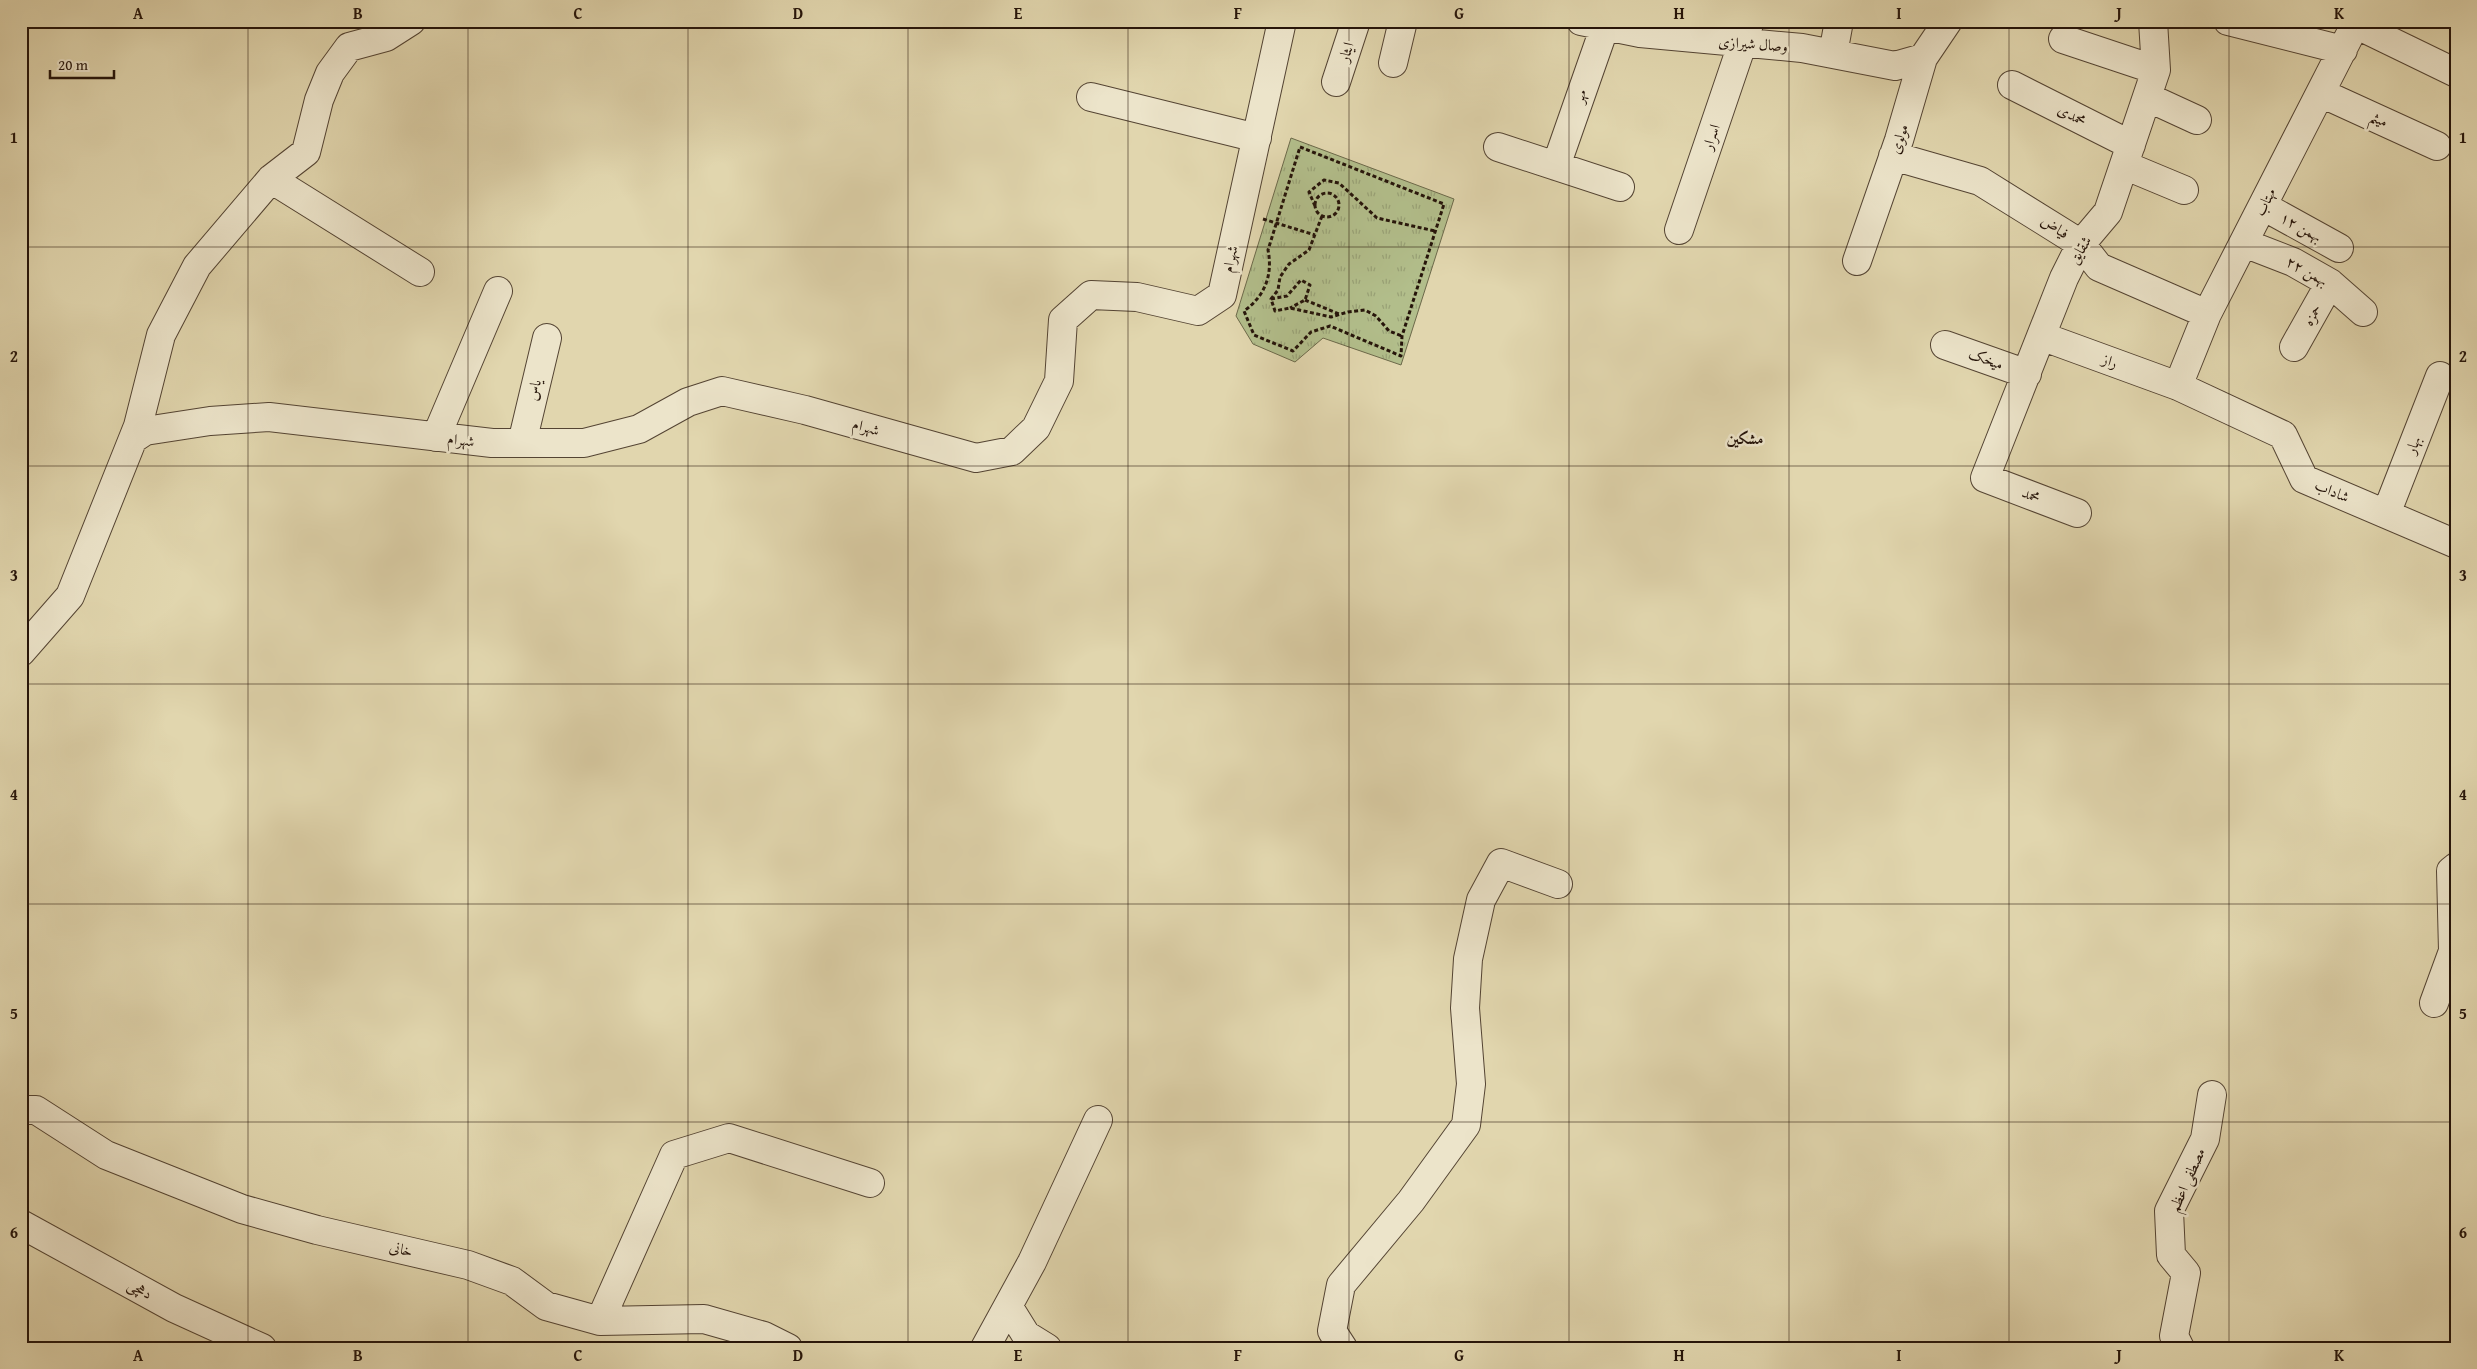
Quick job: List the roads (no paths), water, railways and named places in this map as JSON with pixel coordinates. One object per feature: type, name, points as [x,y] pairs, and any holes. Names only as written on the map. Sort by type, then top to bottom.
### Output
[{"type":"street","points":[[21,652],[70,596],[133,439],[162,335],[196,266],[271,179],[306,152],[319,100],[330,73],[349,47],[386,37],[411,21]]},
{"type":"street","name":"شهرام","points":[[133,439],[145,432],[164,428],[210,421],[269,417],[492,443],[584,444],[639,429],[688,402],[722,391],[805,410],[976,458],[1012,451],[1036,428],[1059,381],[1063,320],[1091,295],[1137,297],[1198,311],[1222,295],[1282,21]]},
{"type":"street","name":"ایثار","points":[[1336,82],[1356,21]]},
{"type":"street","points":[[1393,63],[1403,21]]},
{"type":"street","points":[[1833,54],[1839,21]]},
{"type":"street","name":"مولوی","points":[[1857,261],[1893,156],[1923,58],[1948,21]]},
{"type":"street","name":"شقایق","points":[[1985,478],[2064,278],[2081,244],[2108,212],[2156,70],[2152,21]]},
{"type":"street","points":[[2228,21],[2342,50]]},
{"type":"street","points":[[2356,23],[2456,73]]},
{"type":"street","name":"مهتاب","points":[[2178,386],[2207,314],[2356,23]]},
{"type":"street","name":"وصال شیرازی","points":[[1593,24],[1640,33],[1747,32],[1802,48],[1895,66],[1923,58]]},
{"type":"street","name":"مهر","points":[[1556,166],[1593,24]]},
{"type":"street","name":"اسرار","points":[[1679,230],[1747,32]]},
{"type":"street","points":[[2063,39],[2156,70]]},
{"type":"street","name":"محمدی","points":[[2012,85],[2184,190]]},
{"type":"street","name":"میثم","points":[[2321,93],[2437,146]]},
{"type":"street","points":[[1091,97],[1256,138]]},
{"type":"street","points":[[2147,97],[2197,120]]},
{"type":"street","points":[[1498,147],[1620,187]]},
{"type":"street","name":"فیاض","points":[[1893,156],[1980,181],[2081,244],[2099,267],[2207,314]]},
{"type":"street","points":[[271,179],[420,272]]},
{"type":"street","name":"۱۲ بهمن","points":[[2263,206],[2339,248]]},
{"type":"street","name":"۲۲ بهمن","points":[[2244,243],[2293,262],[2330,283],[2363,312]]},
{"type":"street","name":"حمزه","points":[[2294,347],[2330,283]]},
{"type":"street","points":[[436,437],[498,291]]},
{"type":"street","name":"راز","points":[[2041,336],[2178,386]]},
{"type":"street","name":"یاس","points":[[522,443],[546,338]]},
{"type":"street","name":"میخک","points":[[1945,345],[2027,374]]},
{"type":"street","name":"بهار","points":[[2386,514],[2440,376]]},
{"type":"street","name":"شاداب","points":[[2178,386],[2283,435],[2304,479],[2456,544]]},
{"type":"street","name":"محمد","points":[[1985,478],[2077,513]]},
{"type":"street","points":[[1343,1348],[1332,1331],[1341,1285],[1410,1201],[1466,1125],[1472,1084],[1465,1008],[1468,959],[1481,900],[1501,863],[1558,884]]},
{"type":"street","points":[[2434,1003],[2453,951],[2451,871],[2456,867]]},
{"type":"street","name":"مصطفی اعظم","points":[[2180,1348],[2174,1336],[2186,1273],[2171,1255],[2169,1211],[2205,1139],[2212,1096]]},
{"type":"street","name":"خانی","points":[[21,1110],[36,1110],[106,1154],[242,1209],[317,1230],[468,1265],[512,1281],[546,1306],[600,1321],[704,1319],[764,1336],[788,1348]]},
{"type":"street","points":[[985,1348],[1032,1262],[1098,1120]]},
{"type":"street","points":[[600,1321],[674,1155],[730,1138],[870,1183]]},
{"type":"street","name":"دهچی","points":[[21,1224],[174,1308],[262,1348]]},
{"type":"street","points":[[1008,1306],[1026,1335],[1047,1348]]},
{"type":"district","name":"مشکین","points":[[1745,438]]}]
